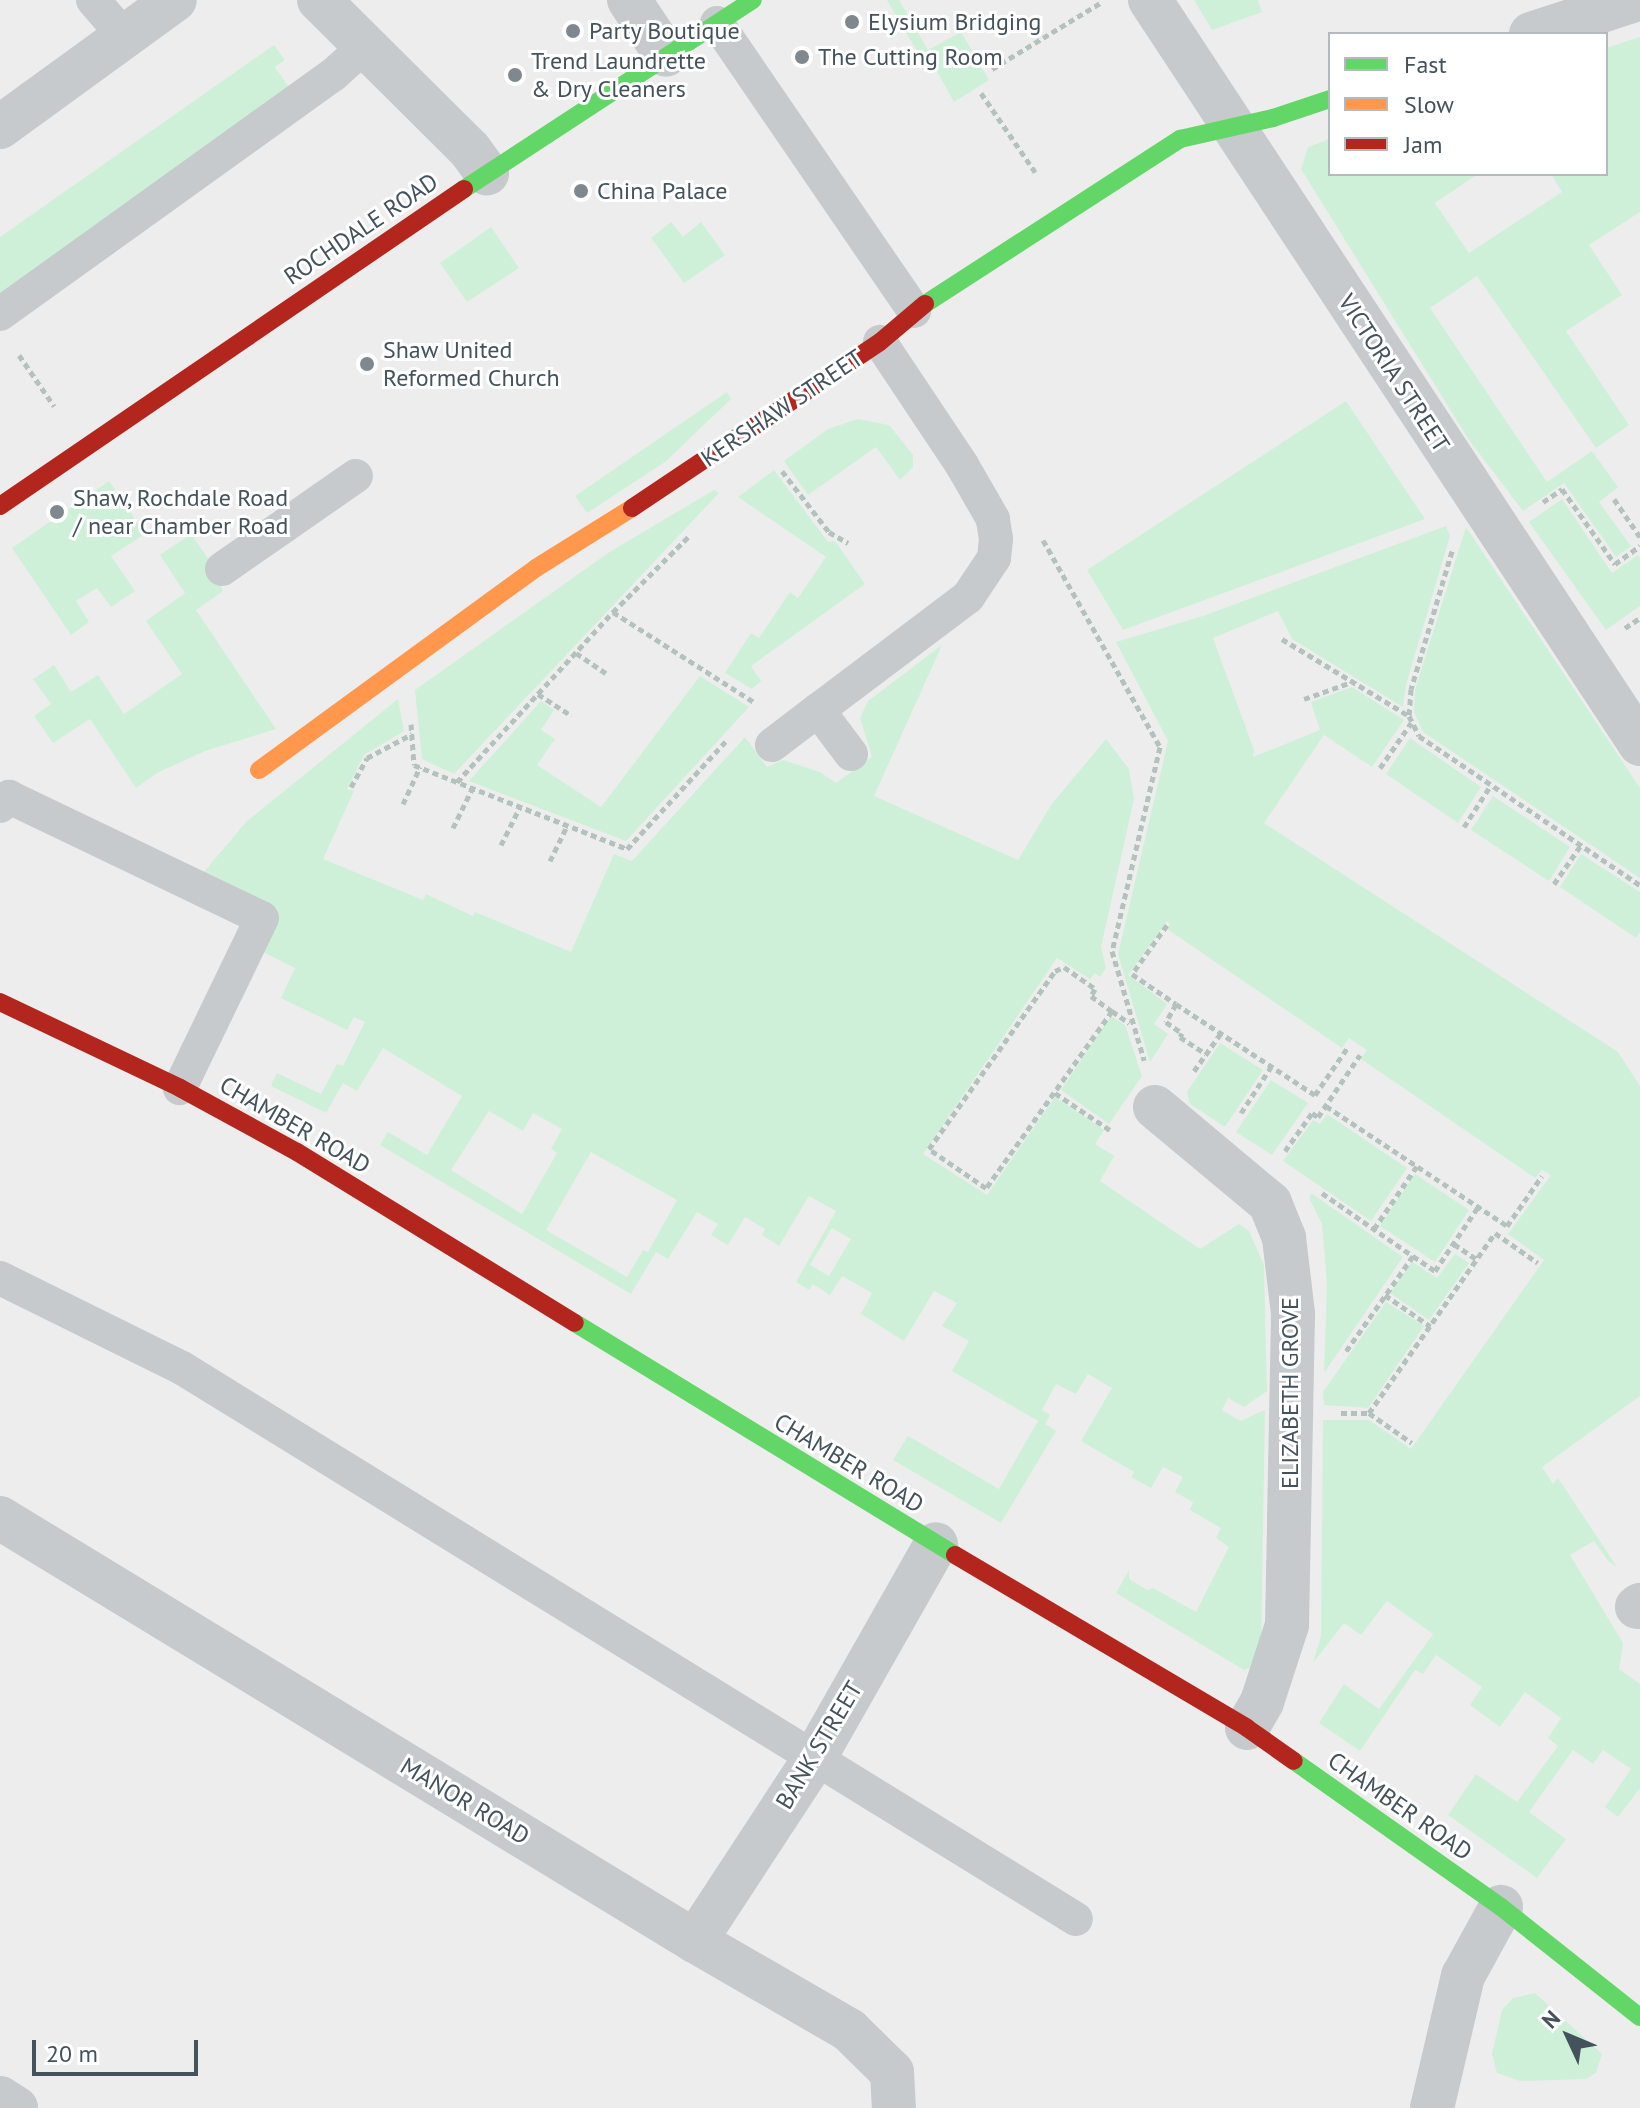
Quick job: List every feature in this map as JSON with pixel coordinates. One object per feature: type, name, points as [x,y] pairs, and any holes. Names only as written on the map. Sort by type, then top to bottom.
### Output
[{"type":"street","points":[[0,127],[175,0]]},
{"type":"street","points":[[319,0],[470,150],[487,173]]},
{"type":"street","points":[[629,0],[666,55]]},
{"type":"street","name":"ROCHDALE ROAD","points":[[0,506],[487,173],[753,0]]},
{"type":"street","points":[[1537,32],[1635,0]]},
{"type":"street","name":"VICTORIA STREET","points":[[1154,1],[1640,744]]},
{"type":"street","name":"KERSHAW STREET","points":[[259,770],[536,568],[697,467],[880,342],[914,311],[1180,139],[1273,118],[1328,100]]},
{"type":"street","name":"CHAMBER ROAD","points":[[0,1002],[180,1088],[297,1152],[936,1544],[1247,1728],[1501,1907],[1640,2017]]},
{"type":"street","name":"ELIZABETH GROVE","points":[[1152,1090],[1270,1203],[1284,1238],[1293,1314],[1287,1625],[1265,1695],[1247,1728]]},
{"type":"street","name":"MANOR ROAD","points":[[0,1518],[695,1941],[849,2030],[892,2072],[894,2108]]},
{"type":"street","name":"BANK STREET","points":[[695,1941],[814,1759],[936,1544]]},
{"type":"street","points":[[1432,2108],[1463,1976],[1501,1907]]},
{"type":"street","points":[[0,2098],[16,2108]]},
{"type":"lane","points":[[93,0],[125,37]]},
{"type":"lane","points":[[717,23],[914,311]]},
{"type":"lane","points":[[0,314],[333,75],[366,45]]},
{"type":"lane","points":[[772,745],[968,597],[985,577],[994,558],[993,519],[880,342]]},
{"type":"lane","points":[[222,569],[356,476]]},
{"type":"lane","points":[[818,710],[851,754]]},
{"type":"lane","points":[[0,806],[9,797],[262,918],[180,1088]]},
{"type":"lane","points":[[0,1278],[182,1368],[1076,1919]]},
{"type":"path","points":[[992,69],[1104,1]]},
{"type":"path","points":[[981,93],[1039,177]]},
{"type":"path","points":[[13,348],[56,409]]},
{"type":"path","points":[[774,460],[829,532],[848,543]]},
{"type":"path","points":[[1540,504],[1562,489],[1615,564],[1640,546]]},
{"type":"path","points":[[1614,499],[1640,537]]},
{"type":"path","points":[[457,782],[613,612],[698,527]]},
{"type":"path","points":[[1040,535],[1160,747],[1112,951],[1130,1023],[1152,1090]]},
{"type":"path","points":[[1380,768],[1410,719],[1411,689],[1454,546]]},
{"type":"path","points":[[613,612],[759,706]]},
{"type":"path","points":[[1282,639],[1410,719],[1419,736],[1640,885]]},
{"type":"path","points":[[576,653],[606,673]]},
{"type":"path","points":[[394,671],[409,695],[414,765],[627,849],[728,739]]},
{"type":"path","points":[[1304,699],[1352,682]]},
{"type":"path","points":[[538,694],[572,716]]},
{"type":"path","points":[[351,787],[367,758],[412,734]]},
{"type":"path","points":[[403,804],[420,767]]},
{"type":"path","points":[[1464,827],[1491,785]]},
{"type":"path","points":[[453,828],[472,789]]},
{"type":"path","points":[[501,845],[520,807]]},
{"type":"path","points":[[550,861],[567,826]]},
{"type":"path","points":[[1554,884],[1581,845]]},
{"type":"path","points":[[1167,925],[1132,974],[1176,1004],[1315,1095],[1348,1047]]},
{"type":"path","points":[[1112,1011],[986,1188],[929,1149],[1055,971],[1064,967],[1095,989],[1091,996],[1130,1023]]},
{"type":"path","points":[[1176,1004],[1166,1022],[1182,1033],[1180,1037],[1206,1054]]},
{"type":"path","points":[[1193,1072],[1221,1033]]},
{"type":"path","points":[[1278,1162],[1312,1113],[1318,1117],[1360,1055]]},
{"type":"path","points":[[1235,1124],[1271,1067]]},
{"type":"path","points":[[1055,1093],[1109,1131]]},
{"type":"path","points":[[1326,1106],[1507,1226],[1542,1176]]},
{"type":"path","points":[[1374,1229],[1417,1166]]},
{"type":"path","points":[[1310,1185],[1435,1271],[1478,1207]]},
{"type":"path","points":[[1369,1413],[1495,1233],[1538,1263]]},
{"type":"path","points":[[1454,1244],[1476,1259]]},
{"type":"path","points":[[1337,1365],[1413,1256]]},
{"type":"path","points":[[1385,1295],[1430,1326]]},
{"type":"path","points":[[1332,1413],[1369,1413],[1412,1443]]},
{"type":"green space","points":[[887,0],[899,0],[928,50],[961,32],[989,80],[954,102],[935,68],[928,70]]},
{"type":"green space","points":[[1194,0],[1258,0],[1262,12],[1212,30]]},
{"type":"green space","points":[[1640,37],[1640,212],[1589,245],[1622,295],[1566,331],[1629,425],[1596,448],[1477,276],[1430,308],[1547,482],[1592,451],[1618,487],[1599,502],[1631,546],[1616,557],[1564,483],[1523,511],[1469,440],[1301,169],[1308,147],[1328,140],[1328,176],[1475,176],[1435,203],[1469,253],[1562,192],[1552,176],[1608,176],[1608,47]]},
{"type":"green space","points":[[274,45],[285,60],[275,67],[290,89],[0,299],[0,237]]},
{"type":"green space","points":[[671,222],[683,237],[701,222],[725,255],[684,283],[651,238]]},
{"type":"green space","points":[[491,227],[519,268],[467,302],[440,263]]},
{"type":"green space","points":[[727,392],[731,399],[665,462],[587,513],[575,496]]},
{"type":"green space","points":[[1346,401],[1425,519],[1123,630],[1087,570]]},
{"type":"green space","points":[[858,419],[889,425],[913,455],[913,467],[900,480],[876,447],[808,495],[784,461],[828,429]]},
{"type":"green space","points":[[774,470],[828,542],[835,541],[865,584],[751,666],[761,681],[752,689],[725,673],[751,633],[759,638],[790,592],[798,598],[826,557],[738,497]]},
{"type":"green space","points":[[109,481],[145,534],[111,556],[135,591],[111,607],[97,588],[76,601],[89,622],[71,635],[12,548]]},
{"type":"green space","points":[[714,490],[719,493],[454,774],[422,759],[415,690],[608,553]]},
{"type":"green space","points":[[1562,499],[1612,573],[1638,555],[1640,558],[1640,606],[1606,630],[1529,522]]},
{"type":"green space","points":[[1446,526],[1450,536],[1406,685],[1403,707],[1292,639],[1278,611],[1213,638],[1254,750],[1253,757],[1320,730],[1311,702],[1352,687],[1404,720],[1372,767],[1324,735],[1264,823],[1618,1052],[1640,1086],[1640,1396],[1542,1467],[1553,1484],[1558,1478],[1617,1567],[1608,1561],[1594,1541],[1570,1555],[1623,1643],[1619,1669],[1640,1684],[1640,1788],[1618,1817],[1605,1807],[1631,1769],[1603,1750],[1593,1764],[1573,1750],[1529,1812],[1566,1839],[1537,1878],[1448,1815],[1476,1774],[1517,1802],[1558,1746],[1548,1738],[1561,1718],[1525,1692],[1500,1727],[1470,1705],[1482,1687],[1436,1655],[1423,1674],[1415,1670],[1360,1751],[1319,1723],[1344,1684],[1379,1709],[1433,1634],[1387,1601],[1361,1635],[1344,1623],[1313,1663],[1321,1636],[1323,1420],[1369,1420],[1411,1449],[1544,1260],[1508,1234],[1551,1175],[1542,1170],[1535,1178],[1361,1059],[1367,1050],[1349,1038],[1342,1048],[1167,929],[1170,924],[1167,921],[1128,975],[1167,1004],[1154,1024],[1168,1034],[1150,1062],[1118,954],[1168,741],[1116,642],[1203,616]]},
{"type":"green space","points":[[1466,527],[1640,788],[1640,878],[1423,732],[1414,712],[1415,690]]},
{"type":"green space","points":[[191,534],[212,564],[223,591],[196,610],[276,729],[205,751],[157,773],[136,788],[90,719],[53,743],[34,716],[51,704],[33,679],[54,665],[71,692],[98,675],[124,714],[182,674],[146,621],[185,593],[160,555]]},
{"type":"green space","points":[[942,645],[874,796],[1018,860],[1051,805],[1106,739],[1129,769],[1134,799],[1101,947],[1106,968],[1100,977],[1095,973],[1090,979],[1057,958],[923,1154],[987,1195],[1055,1097],[1104,1130],[1095,1144],[1114,1156],[1100,1181],[1200,1249],[1239,1224],[1249,1231],[1264,1265],[1267,1391],[1244,1407],[1228,1398],[1222,1410],[1240,1421],[1265,1410],[1261,1657],[1253,1667],[1244,1670],[1116,1593],[1129,1570],[1129,1579],[1147,1590],[1153,1588],[1196,1612],[1229,1547],[1216,1538],[1221,1528],[1190,1510],[1193,1502],[1175,1492],[1183,1477],[1163,1467],[1151,1488],[1131,1477],[1134,1472],[1081,1441],[1112,1388],[1088,1374],[1076,1394],[1056,1384],[1042,1410],[1050,1415],[1045,1424],[1056,1431],[1001,1523],[893,1460],[908,1436],[999,1489],[1038,1421],[952,1371],[969,1341],[942,1326],[957,1303],[934,1291],[904,1341],[861,1314],[872,1293],[842,1276],[830,1295],[813,1284],[809,1290],[796,1282],[836,1211],[809,1196],[779,1246],[762,1235],[765,1229],[745,1217],[728,1245],[711,1235],[718,1224],[697,1212],[668,1259],[656,1252],[631,1294],[380,1145],[388,1132],[427,1155],[462,1096],[383,1048],[357,1091],[343,1083],[326,1113],[271,1086],[277,1073],[321,1094],[337,1064],[343,1066],[365,1022],[354,1017],[347,1030],[281,998],[295,968],[259,950],[274,920],[197,880],[246,822],[398,699],[404,731],[364,755],[347,789],[354,791],[323,859],[423,900],[426,894],[473,916],[475,912],[571,952],[614,854],[632,861],[745,737],[767,767],[783,760],[820,772],[836,783],[872,757],[860,718],[868,701]],"holes":[[[489,1111],[523,1131],[533,1113],[562,1129],[551,1149],[557,1153],[522,1214],[451,1170]],[[591,1152],[677,1200],[648,1252],[643,1250],[627,1277],[546,1230]],[[832,1228],[851,1239],[829,1276],[810,1265]]]},
{"type":"green space","points":[[700,676],[749,707],[626,841],[469,781],[541,701],[554,710],[541,730],[555,739],[537,765],[601,807]]},
{"type":"green space","points":[[1410,738],[1481,787],[1458,823],[1386,774]]},
{"type":"green space","points":[[1493,796],[1570,847],[1549,881],[1471,830]]},
{"type":"green space","points":[[1581,854],[1640,892],[1640,932],[1636,938],[1560,887]]},
{"type":"green space","points":[[1111,1016],[1125,1025],[1142,1076],[1109,1124],[1061,1090]]},
{"type":"green space","points":[[1220,1043],[1263,1070],[1225,1127],[1190,1104],[1187,1092]]},
{"type":"green space","points":[[1271,1080],[1308,1103],[1272,1155],[1236,1132]]},
{"type":"green space","points":[[1327,1114],[1407,1168],[1371,1221],[1283,1161],[1313,1120],[1320,1124]]},
{"type":"green space","points":[[1415,1174],[1469,1210],[1435,1262],[1380,1226]]},
{"type":"green space","points":[[1311,1193],[1403,1257],[1324,1373],[1327,1284],[1322,1224],[1309,1198]]},
{"type":"green space","points":[[1455,1254],[1469,1263],[1429,1320],[1390,1293],[1412,1262],[1437,1278]]},
{"type":"green space","points":[[1386,1302],[1424,1326],[1368,1408],[1324,1405],[1323,1392]]},
{"type":"green space","points":[[1535,1993],[1602,2054],[1596,2073],[1586,2079],[1520,2081],[1497,2073],[1492,2054],[1502,2010],[1513,1998]]},
{"type":"traffic: fast","points":[[464,189],[753,0]]},
{"type":"traffic: fast","points":[[925,304],[1180,139],[1273,118],[1328,100]]},
{"type":"traffic: fast","points":[[575,1323],[955,1555]]},
{"type":"traffic: fast","points":[[1294,1761],[1501,1907],[1640,2017]]},
{"type":"traffic: slow","points":[[259,770],[536,568],[632,508]]},
{"type":"traffic: jam","points":[[0,506],[464,189]]},
{"type":"traffic: jam","points":[[632,508],[880,342],[925,304]]},
{"type":"traffic: jam","points":[[0,1002],[180,1088],[297,1152],[575,1323]]},
{"type":"traffic: jam","points":[[955,1555],[1247,1728],[1294,1761]]},
{"type":"place","name":"Elysium Bridging","points":[[852,22]]},
{"type":"place","name":"Party Boutique","points":[[573,31]]},
{"type":"place","name":"The Cutting Room","points":[[802,57]]},
{"type":"place","name":"Trend Laundrette & Dry Cleaners","points":[[515,75]]},
{"type":"place","name":"China Palace","points":[[581,191]]},
{"type":"place","name":"Shaw United Reformed Church","points":[[367,364]]},
{"type":"place","name":"Shaw, Rochdale Road / near Chamber Road","points":[[57,512]]}]
